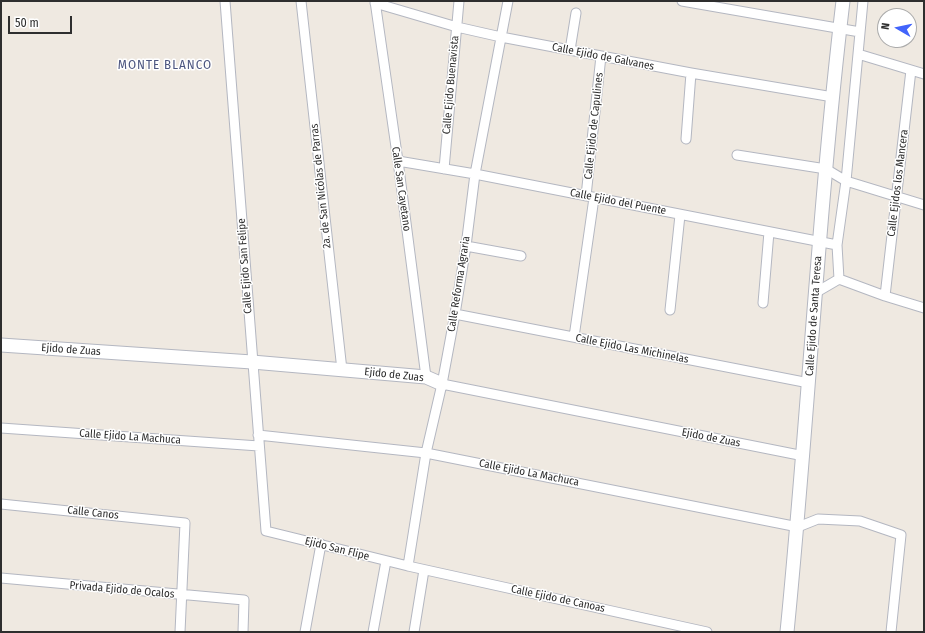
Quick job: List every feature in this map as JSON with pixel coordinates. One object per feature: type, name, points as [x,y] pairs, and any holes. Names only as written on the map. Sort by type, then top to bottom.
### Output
[{"type":"street","name":"Calle Ejido San Felipe","points":[[225,1],[266,531]]},
{"type":"street","name":"2a. de San Nicólas de Parras","points":[[301,1],[342,370]]},
{"type":"street","name":"Calle Ejido Buenavista","points":[[444,169],[459,1]]},
{"type":"street","name":"Calle Reforma Agraria","points":[[408,566],[426,452],[442,384],[455,314],[466,246],[475,174],[508,1]]},
{"type":"street","points":[[682,1],[860,32]]},
{"type":"street","name":"Calle Ejido de Santa Teresa","points":[[787,632],[804,456],[815,293],[826,169],[843,1]]},
{"type":"street","name":"Calle Ejido de Santa Teresa","points":[[839,279],[837,245],[846,181],[863,1]]},
{"type":"street","name":"Calle Ejido de Galvanes","points":[[375,2],[456,27],[501,38],[691,73],[833,97]]},
{"type":"street","name":"Calle San Cayetano","points":[[375,2],[398,161],[426,377]]},
{"type":"street","points":[[570,50],[576,13]]},
{"type":"street","points":[[858,54],[924,74]]},
{"type":"street","name":"Calle Ejido de Capulines","points":[[574,337],[590,197],[601,56]]},
{"type":"street","name":"Calle Ejidos los Mancera","points":[[885,296],[911,70]]},
{"type":"street","points":[[686,139],[691,73]]},
{"type":"street","points":[[737,155],[826,169],[846,181],[924,205]]},
{"type":"street","name":"Calle Ejido del Puente","points":[[398,161],[475,174],[837,245]]},
{"type":"street","points":[[670,310],[680,215]]},
{"type":"street","points":[[763,303],[769,232]]},
{"type":"street","points":[[466,246],[521,256]]},
{"type":"street","points":[[815,293],[839,279],[885,296],[924,308]]},
{"type":"street","name":"Calle Ejido Las Michinelas","points":[[455,314],[809,383]]},
{"type":"street","name":"Ejido de Zuas","points":[[1,345],[252,362],[426,377],[442,384],[804,456]]},
{"type":"street","name":"Calle Ejido La Machuca","points":[[1,428],[259,446]]},
{"type":"street","name":"Calle Ejido La Machuca","points":[[258,435],[426,452],[798,527]]},
{"type":"street","name":"Calle Canos","points":[[1,504],[184,522],[181,595]]},
{"type":"street","points":[[798,527],[818,519],[860,521],[901,535],[891,632]]},
{"type":"street","name":"Ejido San Flipe","points":[[266,531],[408,566]]},
{"type":"street","points":[[305,632],[321,544]]},
{"type":"street","points":[[373,632],[386,561]]},
{"type":"street","name":"Calle Ejido de Canoas","points":[[408,566],[707,632]]},
{"type":"street","points":[[414,632],[424,570]]},
{"type":"street","name":"Privada Ejido de Ocalos","points":[[1,578],[244,600],[243,632]]},
{"type":"street","points":[[180,632],[181,595]]},
{"type":"district","name":"MONTE BLANCO","points":[[165,65]]}]
